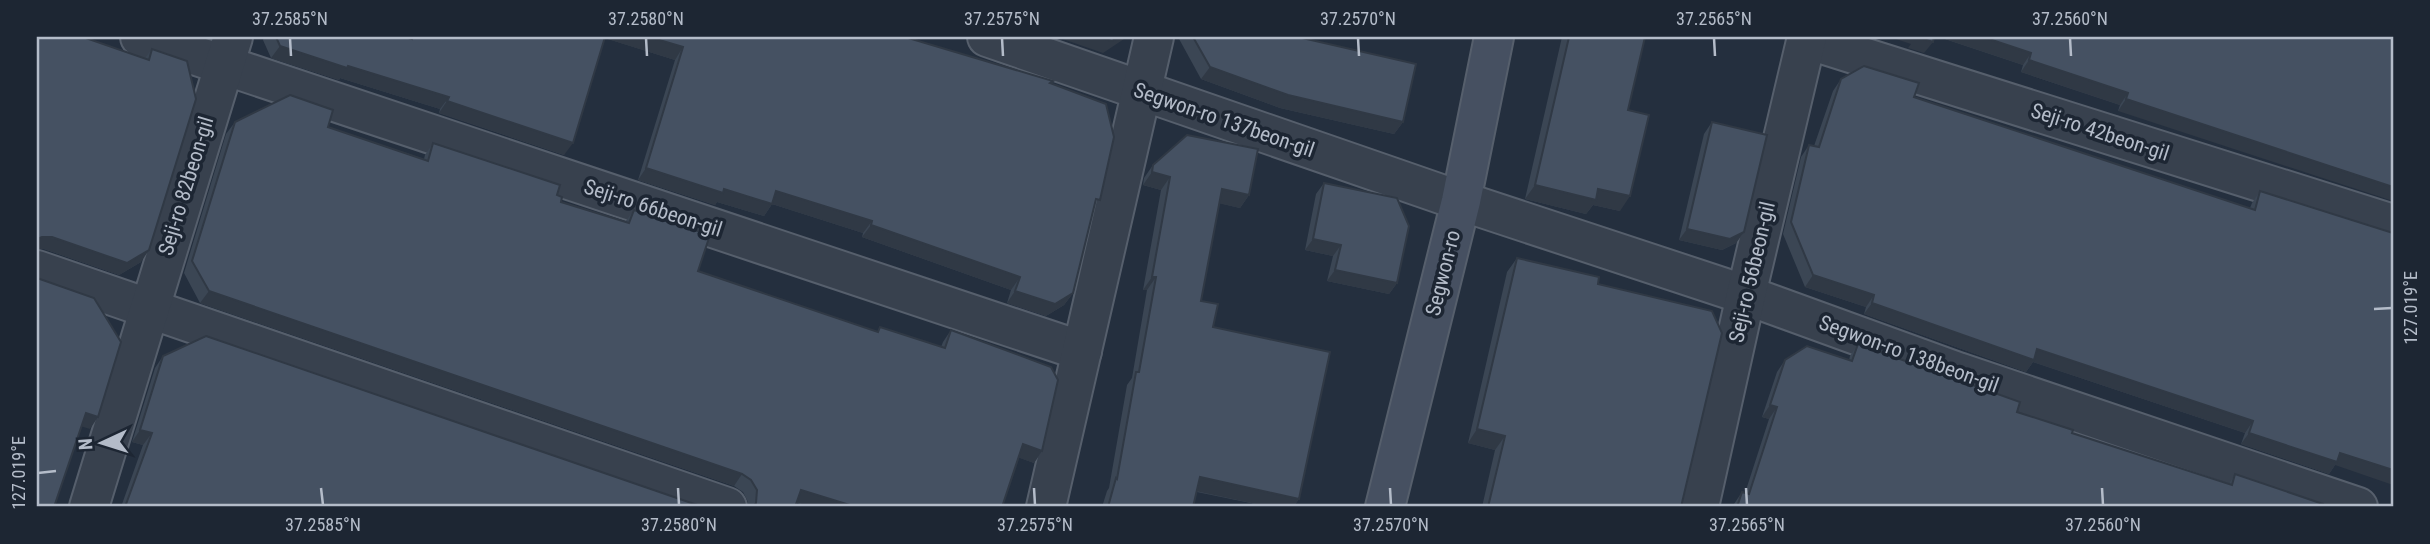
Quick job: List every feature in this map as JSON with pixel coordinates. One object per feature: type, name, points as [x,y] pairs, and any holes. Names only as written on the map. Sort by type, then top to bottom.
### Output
[{"type":"street","points":[[140,37],[229,51]]},
{"type":"street","name":"Segwon-ro 137beon-gil","points":[[987,37],[1461,201]]},
{"type":"street","points":[[1046,507],[1154,37]]},
{"type":"street","name":"Segwon-ro","points":[[1385,507],[1461,201],[1494,37]]},
{"type":"street","name":"Seji-ro 42beon-gil","points":[[1806,38],[2393,224]]},
{"type":"street","name":"Seji-ro 56beon-gil","points":[[1699,507],[1806,38]]},
{"type":"street","name":"Seji-ro 82beon-gil","points":[[89,507],[229,51]]},
{"type":"street","name":"Seji-ro 66beon-gil","points":[[229,51],[1082,351]]},
{"type":"street","name":"Segwon-ro 138beon-gil","points":[[1461,201],[1746,295],[1958,372],[2358,507]]},
{"type":"street","points":[[37,270],[727,507]]},
{"type":"building","points":[[37,37],[83,37],[149,60],[152,49],[187,61],[196,99],[149,250],[127,263],[52,237],[37,239]]},
{"type":"building","points":[[276,37],[605,37],[573,143],[447,101],[449,97],[280,46]]},
{"type":"building","points":[[649,37],[905,37],[1053,81],[1050,83],[1106,104],[1114,137],[1100,200],[1096,199],[1073,293],[1055,304],[1015,291],[1020,277],[871,225],[872,221],[776,191],[772,204],[724,189],[723,193],[646,168],[683,47]]},
{"type":"building","points":[[1099,37],[1118,37],[1112,41]]},
{"type":"building","points":[[1193,37],[1298,37],[1416,64],[1403,122],[1288,95],[1210,67]]},
{"type":"building","points":[[1569,37],[1645,37],[1628,110],[1649,115],[1630,196],[1598,189],[1596,200],[1535,185]]},
{"type":"building","points":[[1917,37],[1934,37],[1933,42]]},
{"type":"building","points":[[1983,37],[2393,37],[2393,187],[2126,99],[2128,93],[2029,60],[2031,53]]},
{"type":"building","points":[[1864,66],[1919,83],[1914,97],[2255,210],[2260,191],[2393,233],[2393,470],[2340,453],[2337,462],[2249,433],[2253,421],[2037,349],[2034,360],[1872,303],[1874,295],[1813,275],[1791,222],[1809,145],[1819,147],[1841,79]]},
{"type":"building","points":[[290,95],[333,110],[328,127],[428,161],[433,143],[560,185],[557,195],[562,197],[561,202],[629,223],[634,210],[710,235],[698,271],[878,332],[880,327],[945,348],[951,330],[1051,367],[1058,380],[1042,451],[1023,444],[1002,507],[856,507],[801,490],[795,507],[753,507],[757,490],[751,480],[742,474],[209,291],[192,261],[235,122]]},
{"type":"building","points":[[1712,122],[1767,135],[1744,232],[1730,239],[1687,229]]},
{"type":"building","points":[[1187,135],[1258,149],[1249,195],[1222,189],[1201,301],[1218,304],[1213,327],[1330,352],[1299,499],[1200,477],[1193,507],[1108,507],[1117,479],[1136,372],[1139,372],[1170,177],[1152,172],[1153,165]]},
{"type":"building","points":[[1324,183],[1397,198],[1409,226],[1397,283],[1335,270],[1341,245],[1313,239]]},
{"type":"building","points":[[1517,258],[1599,277],[1598,284],[1712,311],[1722,333],[1681,507],[1488,507],[1505,436],[1477,429]]},
{"type":"building","points":[[37,278],[94,298],[121,342],[98,417],[86,413],[54,507],[37,507]]},
{"type":"building","points":[[206,336],[703,507],[125,507],[152,433],[140,430],[163,356]]},
{"type":"building","points":[[1858,344],[2020,402],[2017,412],[2073,430],[2072,433],[2232,485],[2235,474],[2323,504],[2322,507],[1737,507],[1742,492],[1749,494],[1777,407],[1770,405],[1785,360],[1807,346],[1852,361]]}]
